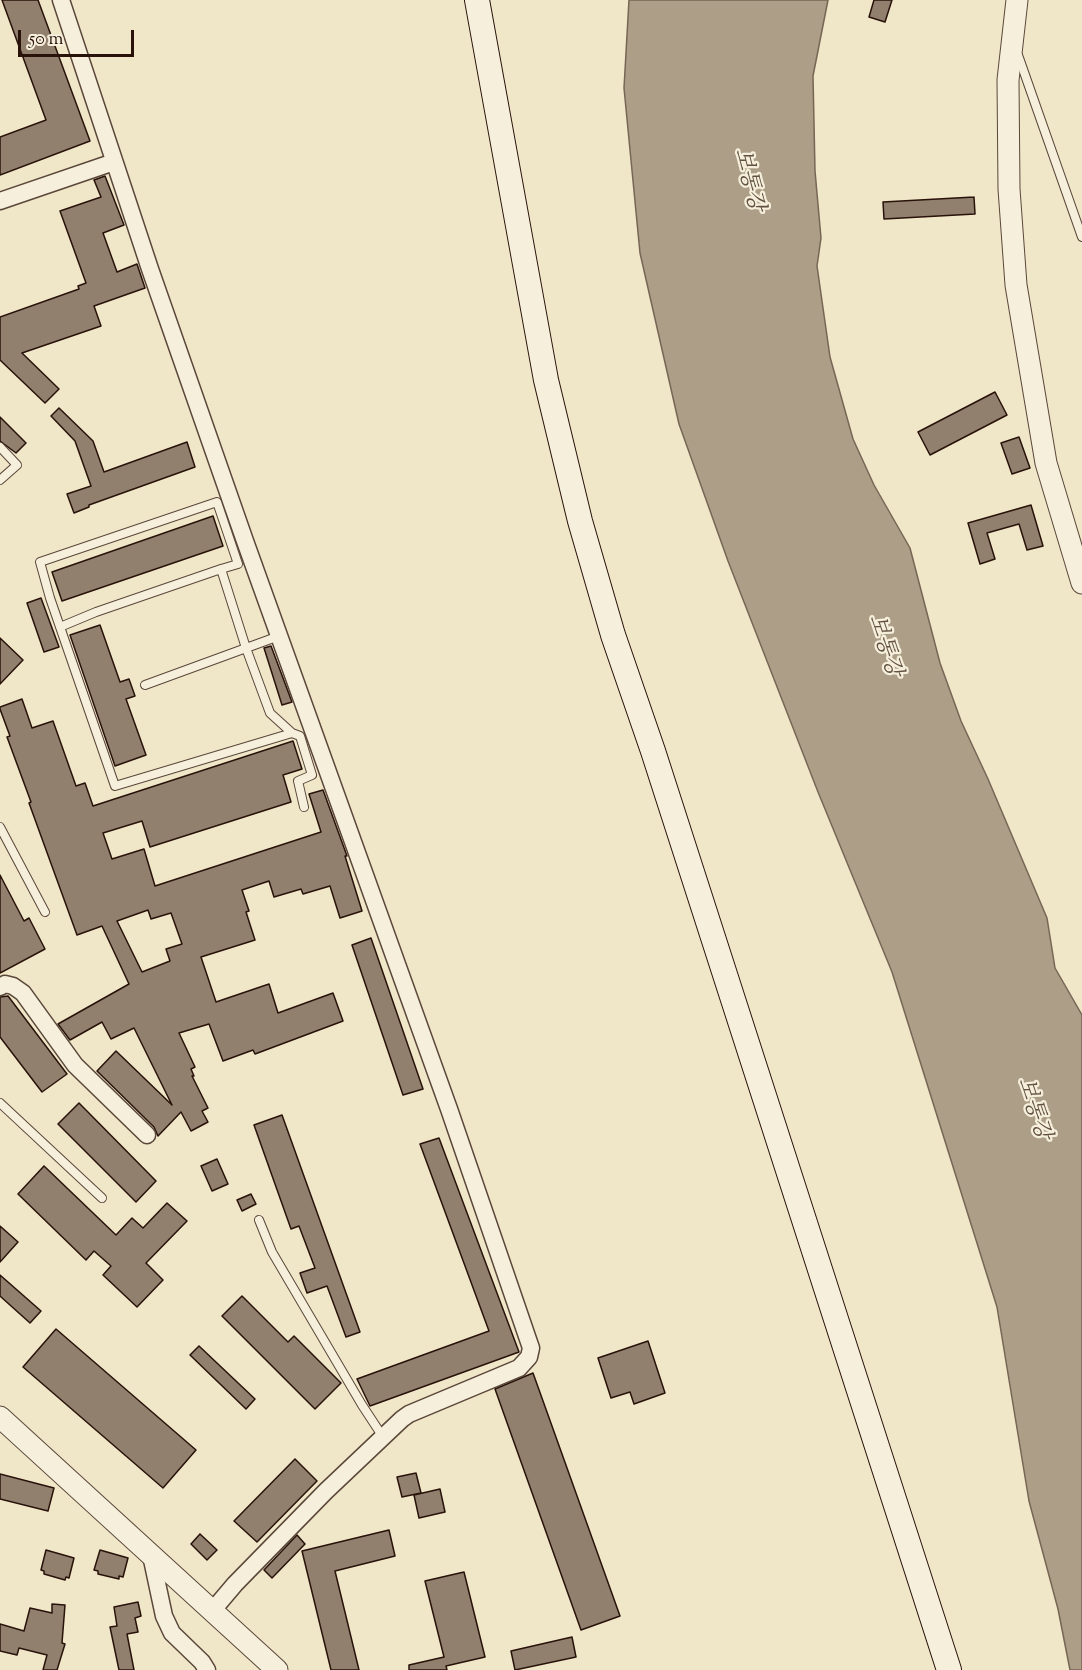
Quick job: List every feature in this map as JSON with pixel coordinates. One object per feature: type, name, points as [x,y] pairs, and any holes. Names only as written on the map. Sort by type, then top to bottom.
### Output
[{"type":"main road","points":[[477,0],[546,381],[580,521],[613,635],[653,751],[949,1670]]},
{"type":"street","points":[[61,0],[114,162],[279,636],[449,1109],[531,1348],[529,1357],[519,1368],[409,1414],[310,1508],[235,1584],[213,1610]]},
{"type":"street","points":[[1017,0],[1008,80],[1009,189],[1016,285],[1046,463],[1082,583]]},
{"type":"street","points":[[0,201],[114,162]]},
{"type":"street","points":[[0,987],[5,984],[13,986],[23,993],[75,1065],[147,1135]]},
{"type":"street","points":[[0,1417],[277,1670]]},
{"type":"street","points":[[151,1555],[164,1616],[172,1633],[202,1662],[207,1670]]},
{"type":"lane","points":[[1012,38],[1082,237]]},
{"type":"lane","points":[[0,447],[17,465],[0,480]]},
{"type":"lane","points":[[60,627],[96,612],[238,564],[217,502],[40,562],[60,627],[115,786],[292,733]]},
{"type":"lane","points":[[221,569],[270,713],[292,733],[300,736],[312,775],[298,781],[304,807]]},
{"type":"lane","points":[[145,685],[279,636]]},
{"type":"lane","points":[[0,827],[45,912]]},
{"type":"lane","points":[[0,1103],[102,1198]]},
{"type":"lane","points":[[259,1220],[272,1252],[383,1437]]},
{"type":"water","name":"보통강","points":[[629,0],[828,0],[813,76],[815,171],[821,238],[817,266],[830,357],[853,439],[874,485],[910,548],[940,663],[961,721],[1047,918],[1055,968],[1082,1015],[1082,1670],[1070,1670],[1058,1609],[1029,1501],[997,1307],[892,972],[818,792],[728,561],[679,424],[640,253],[624,88]]},
{"type":"building","points":[[2,0],[38,0],[90,141],[0,175],[0,137],[46,120]]},
{"type":"building","points":[[874,0],[892,0],[885,22],[869,17]]},
{"type":"building","points":[[105,176],[124,225],[103,233],[117,272],[137,264],[145,288],[94,306],[101,326],[22,353],[59,389],[45,403],[0,360],[0,317],[79,289],[78,286],[86,283],[60,211],[101,197],[94,180]]},
{"type":"building","points":[[974,197],[975,214],[884,219],[883,202]]},
{"type":"building","points":[[995,392],[1007,415],[930,455],[918,432]]},
{"type":"building","points":[[59,408],[93,441],[104,472],[187,442],[195,467],[89,505],[74,513],[67,494],[91,486],[75,441],[51,416]]},
{"type":"building","points":[[0,417],[26,443],[16,453],[0,441]]},
{"type":"building","points":[[1019,437],[1030,468],[1012,474],[1001,443]]},
{"type":"building","points":[[1031,505],[1043,546],[1027,550],[1019,524],[987,533],[995,559],[980,564],[968,523]]},
{"type":"building","points":[[213,516],[223,546],[62,601],[52,572]]},
{"type":"building","points":[[41,598],[59,647],[44,652],[27,603]]},
{"type":"building","points":[[100,625],[120,682],[129,679],[135,696],[126,699],[146,755],[115,766],[70,635]]},
{"type":"building","points":[[0,638],[23,660],[0,684]]},
{"type":"building","points":[[271,646],[292,702],[282,705],[264,648]]},
{"type":"building","points":[[22,699],[32,728],[53,721],[76,786],[85,783],[93,806],[293,741],[302,769],[283,775],[291,802],[150,847],[142,821],[103,833],[112,859],[144,849],[155,886],[321,832],[309,794],[323,790],[347,856],[345,856],[362,911],[340,918],[330,886],[303,894],[301,889],[274,897],[269,881],[242,890],[255,940],[201,957],[216,1002],[269,984],[278,1013],[333,993],[343,1021],[255,1054],[253,1050],[223,1061],[209,1024],[179,1033],[195,1067],[191,1069],[194,1076],[192,1076],[208,1108],[202,1111],[208,1122],[191,1131],[181,1112],[158,1136],[154,1127],[97,1071],[116,1051],[172,1105],[134,1028],[111,1039],[102,1022],[70,1040],[58,1024],[129,984],[102,926],[77,935],[29,803],[31,802],[7,737],[10,736],[0,707]],"holes":[[[148,910],[151,919],[171,913],[182,944],[166,949],[170,961],[142,972],[117,921]]]},
{"type":"building","points":[[0,875],[24,921],[29,918],[45,949],[0,973]]},
{"type":"building","points":[[371,938],[423,1089],[403,1095],[352,945]]},
{"type":"building","points":[[8,996],[67,1074],[42,1092],[0,1037],[0,997]]},
{"type":"building","points":[[79,1103],[156,1181],[136,1202],[58,1124]]},
{"type":"building","points":[[282,1115],[360,1332],[346,1337],[327,1286],[307,1293],[300,1273],[315,1268],[299,1226],[291,1229],[254,1125]]},
{"type":"building","points":[[439,1138],[519,1352],[370,1406],[357,1379],[489,1331],[420,1144]]},
{"type":"building","points":[[217,1159],[228,1184],[212,1191],[201,1166]]},
{"type":"building","points":[[44,1166],[116,1235],[132,1218],[143,1228],[167,1203],[187,1221],[146,1263],[163,1280],[137,1307],[103,1275],[111,1266],[94,1251],[86,1260],[18,1194]]},
{"type":"building","points":[[251,1194],[256,1204],[242,1211],[237,1200]]},
{"type":"building","points":[[0,1226],[18,1242],[0,1262]]},
{"type":"building","points":[[0,1275],[41,1311],[30,1323],[0,1296]]},
{"type":"building","points":[[242,1296],[288,1342],[294,1336],[341,1383],[315,1409],[222,1316]]},
{"type":"building","points":[[56,1329],[196,1450],[163,1488],[23,1367]]},
{"type":"building","points":[[648,1341],[665,1393],[634,1404],[630,1392],[611,1398],[598,1358]]},
{"type":"building","points":[[199,1346],[255,1399],[246,1409],[190,1355]]},
{"type":"building","points":[[533,1373],[620,1616],[581,1630],[495,1389]]},
{"type":"building","points":[[295,1459],[317,1481],[257,1542],[234,1521]]},
{"type":"building","points":[[416,1473],[421,1493],[402,1497],[397,1477]]},
{"type":"building","points":[[0,1474],[54,1488],[48,1511],[0,1499]]},
{"type":"building","points":[[440,1489],[445,1512],[419,1518],[414,1495]]},
{"type":"building","points":[[389,1530],[395,1556],[335,1571],[359,1670],[331,1670],[302,1551]]},
{"type":"building","points":[[200,1534],[217,1550],[207,1560],[191,1544]]},
{"type":"building","points":[[297,1535],[305,1544],[272,1578],[264,1570]]},
{"type":"building","points":[[46,1550],[74,1558],[69,1578],[66,1577],[65,1580],[44,1574],[41,1570]]},
{"type":"building","points":[[100,1550],[128,1558],[123,1577],[119,1576],[119,1579],[98,1574],[98,1571],[94,1570]]},
{"type":"building","points":[[464,1572],[485,1657],[446,1666],[447,1670],[409,1670],[409,1665],[444,1657],[425,1581]]},
{"type":"building","points":[[138,1602],[141,1616],[135,1618],[138,1632],[127,1634],[134,1670],[119,1670],[110,1627],[117,1626],[114,1607]]},
{"type":"building","points":[[52,1604],[65,1605],[62,1643],[65,1644],[57,1670],[43,1670],[47,1655],[19,1648],[17,1655],[0,1651],[0,1624],[24,1631],[30,1608],[52,1613]]},
{"type":"building","points":[[572,1637],[576,1657],[515,1670],[511,1651]]}]
